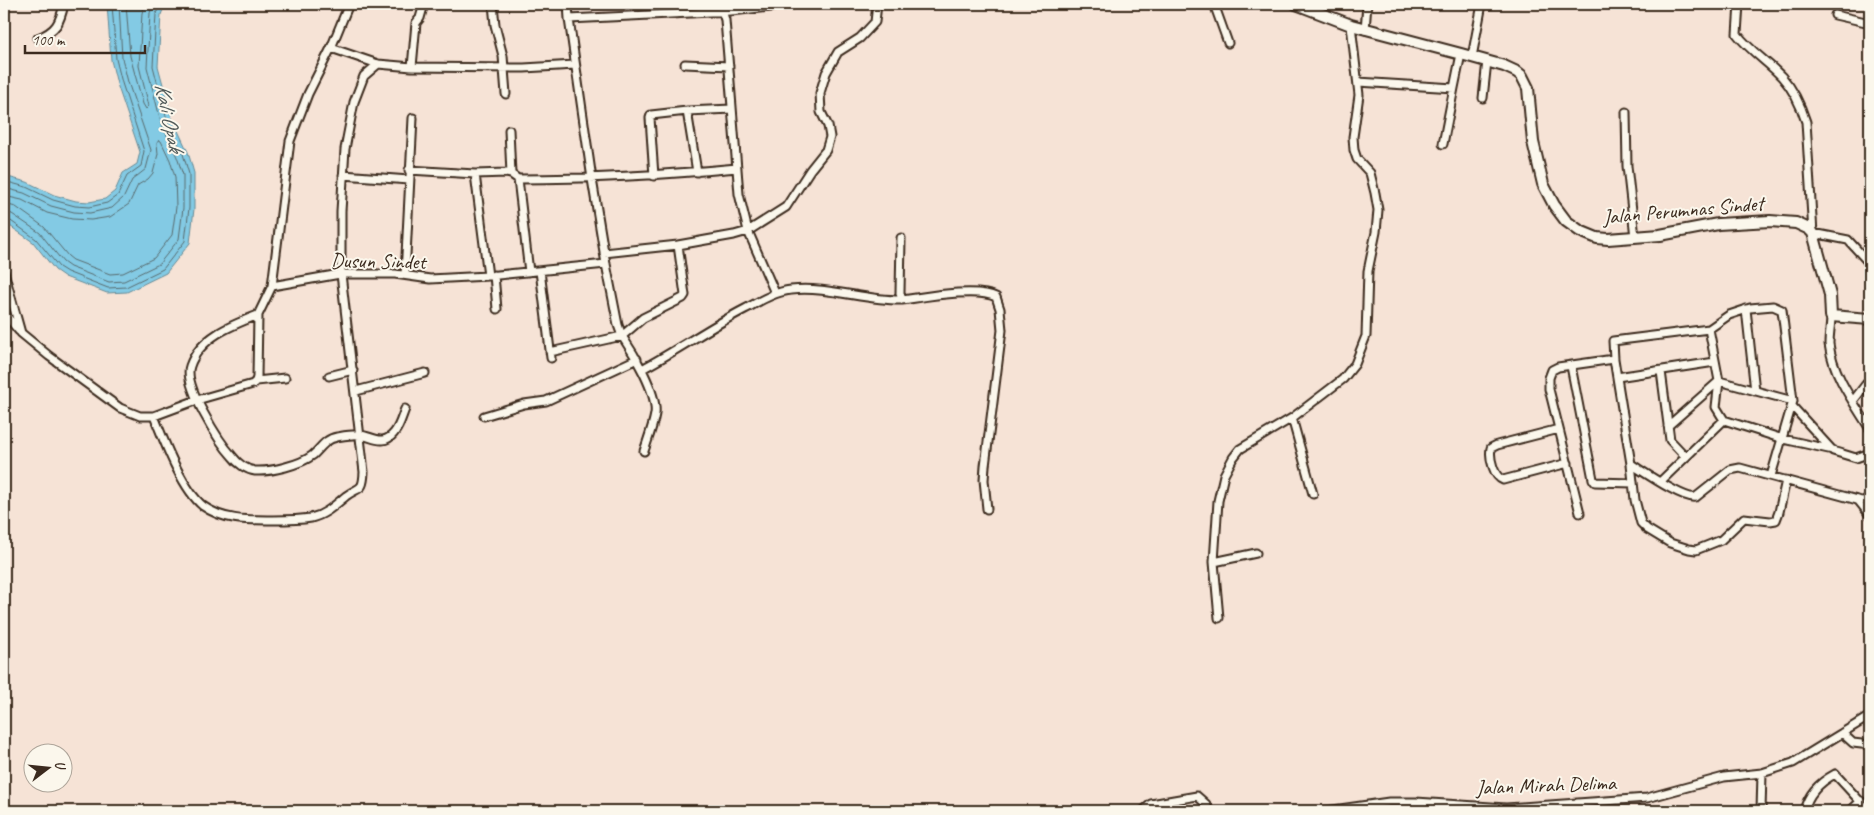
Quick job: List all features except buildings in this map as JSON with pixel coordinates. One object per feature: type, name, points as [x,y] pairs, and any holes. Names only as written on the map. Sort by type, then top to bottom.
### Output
[{"type":"street","points":[[38,38],[56,28],[64,4]]},
{"type":"street","points":[[256,381],[258,315],[272,286],[290,141],[308,94],[331,48],[349,4]]},
{"type":"street","points":[[412,67],[416,23],[420,18],[424,4]]},
{"type":"street","points":[[493,4],[495,24],[502,45],[506,94]]},
{"type":"street","points":[[568,4],[592,179],[618,325],[622,336],[642,368],[654,404],[655,413],[644,451]]},
{"type":"street","points":[[569,19],[795,4]]},
{"type":"street","points":[[604,253],[678,245],[734,235],[748,231],[786,207],[810,170],[826,150],[830,138],[828,126],[821,112],[820,93],[826,73],[838,52],[860,38],[875,22],[877,4]]},
{"type":"street","points":[[1214,4],[1228,43]]},
{"type":"street","name":"Jalan Perumnas Sindet","points":[[1296,4],[1365,30],[1487,61],[1517,72],[1526,82],[1529,94],[1533,142],[1543,184],[1554,205],[1566,221],[1580,232],[1597,238],[1608,239],[1660,235],[1718,224],[1770,220],[1796,223],[1805,226],[1813,233]]},
{"type":"street","points":[[1365,30],[1367,4]]},
{"type":"street","points":[[1472,57],[1482,4]]},
{"type":"street","points":[[1603,4],[1616,4]]},
{"type":"street","points":[[1739,4],[1737,34],[1745,44],[1783,78],[1802,108],[1806,122],[1813,233],[1830,294],[1832,316],[1829,343],[1843,385],[1870,428]]},
{"type":"street","points":[[721,8],[725,20],[739,194],[748,231],[775,293]]},
{"type":"street","points":[[1835,15],[1870,22]]},
{"type":"street","points":[[1219,618],[1214,562],[1218,500],[1224,475],[1240,449],[1292,418],[1349,372],[1355,364],[1366,336],[1368,271],[1376,232],[1378,210],[1370,173],[1357,159],[1354,150],[1353,137],[1358,101],[1358,82],[1350,25]]},
{"type":"street","points":[[331,48],[378,64],[412,67],[575,65]]},
{"type":"street","points":[[1443,144],[1461,54]]},
{"type":"street","points":[[1483,98],[1487,61]]},
{"type":"street","points":[[154,416],[169,452],[195,497],[203,506],[237,520],[312,518],[332,508],[364,485],[356,392],[341,274],[341,211],[347,130],[354,102],[364,76],[378,64]]},
{"type":"street","points":[[685,64],[729,66]]},
{"type":"street","points":[[1358,82],[1454,88]]},
{"type":"street","points":[[654,176],[650,116],[652,114],[732,108]]},
{"type":"street","points":[[687,111],[697,172]]},
{"type":"street","points":[[1626,112],[1627,166],[1635,237]]},
{"type":"street","points":[[405,275],[413,118]]},
{"type":"street","points":[[509,130],[511,174]]},
{"type":"street","points":[[409,170],[511,174],[518,179],[592,179],[654,176],[737,168]]},
{"type":"street","points":[[475,174],[497,309]]},
{"type":"street","points":[[343,175],[409,180]]},
{"type":"street","points":[[518,179],[529,272]]},
{"type":"street","points":[[1813,233],[1848,240],[1870,264]]},
{"type":"street","points":[[901,238],[900,293],[902,300]]},
{"type":"street","points":[[540,270],[550,355],[622,336],[643,318],[685,295],[678,245]]},
{"type":"street","name":"Dusun Sindet","points":[[272,286],[341,274],[405,275],[430,279],[491,276],[606,264]]},
{"type":"street","points":[[4,272],[21,333]]},
{"type":"street","points":[[642,368],[670,354],[716,324],[775,293],[792,290],[839,291],[886,300],[902,300],[956,293],[989,294],[996,297],[1000,309],[1002,330],[985,466],[984,480],[987,509]]},
{"type":"street","points":[[1771,476],[1793,403],[1782,310],[1778,307],[1767,306],[1746,309],[1729,315],[1709,329],[1613,341],[1616,377],[1638,515],[1641,523],[1647,528],[1670,543],[1696,550],[1721,540],[1744,518],[1776,520],[1780,512],[1786,480]]},
{"type":"street","points":[[1746,309],[1755,391]]},
{"type":"street","points":[[4,313],[21,333],[49,356],[120,408],[140,416],[154,416],[197,400],[253,384],[256,381],[284,378]]},
{"type":"street","points":[[258,315],[216,334],[202,347],[189,368],[189,375],[197,400],[214,431],[233,458],[250,470],[278,469],[305,460],[335,437],[360,435],[379,441],[387,438],[396,431],[406,409]]},
{"type":"street","points":[[1832,316],[1870,319]]},
{"type":"street","points":[[1709,329],[1719,381],[1716,407],[1724,420],[1783,439],[1833,450],[1856,458],[1870,453]]},
{"type":"street","points":[[1580,513],[1549,389],[1549,378],[1555,369],[1614,359]]},
{"type":"street","points":[[484,416],[524,404],[546,401],[637,360]]},
{"type":"street","points":[[1616,377],[1716,362]]},
{"type":"street","points":[[1571,366],[1593,479],[1595,482],[1604,484],[1633,483]]},
{"type":"street","points":[[329,376],[353,370]]},
{"type":"street","points":[[1660,371],[1670,440],[1686,457]]},
{"type":"street","points":[[356,392],[425,373]]},
{"type":"street","points":[[1853,401],[1870,379]]},
{"type":"street","points":[[1719,381],[1793,403],[1833,450]]},
{"type":"street","points":[[1668,426],[1719,381]]},
{"type":"street","points":[[1292,418],[1313,494]]},
{"type":"street","points":[[1661,481],[1724,420]]},
{"type":"street","points":[[1559,429],[1497,445],[1491,448],[1490,453],[1496,475],[1499,479],[1503,480],[1568,463]]},
{"type":"street","points":[[1631,464],[1680,494],[1692,498],[1696,497],[1730,470],[1744,468],[1858,500],[1870,500]]},
{"type":"street","points":[[1858,500],[1870,515]]},
{"type":"street","points":[[1214,562],[1256,553]]},
{"type":"street","name":"Jalan Mirah Delima","points":[[1326,811],[1388,802],[1416,802],[1503,810],[1647,798],[1724,778],[1762,773],[1793,763],[1870,716]]},
{"type":"street","points":[[1842,733],[1853,743],[1870,744]]},
{"type":"street","points":[[1761,811],[1762,773]]},
{"type":"street","points":[[1804,811],[1810,796],[1819,785],[1835,774],[1869,811]]},
{"type":"street","points":[[1143,811],[1151,804],[1197,796],[1206,804],[1209,811]]},
{"type":"street","points":[[1850,811],[1861,801]]},
{"type":"water","name":"Kali Opak","points":[[107,4],[165,4],[161,15],[158,66],[172,118],[188,152],[194,173],[194,209],[190,243],[166,273],[127,292],[107,293],[65,277],[55,270],[33,242],[4,222],[4,176],[27,182],[54,195],[76,201],[89,202],[105,199],[115,191],[123,173],[137,164],[140,152],[111,60]]}]
